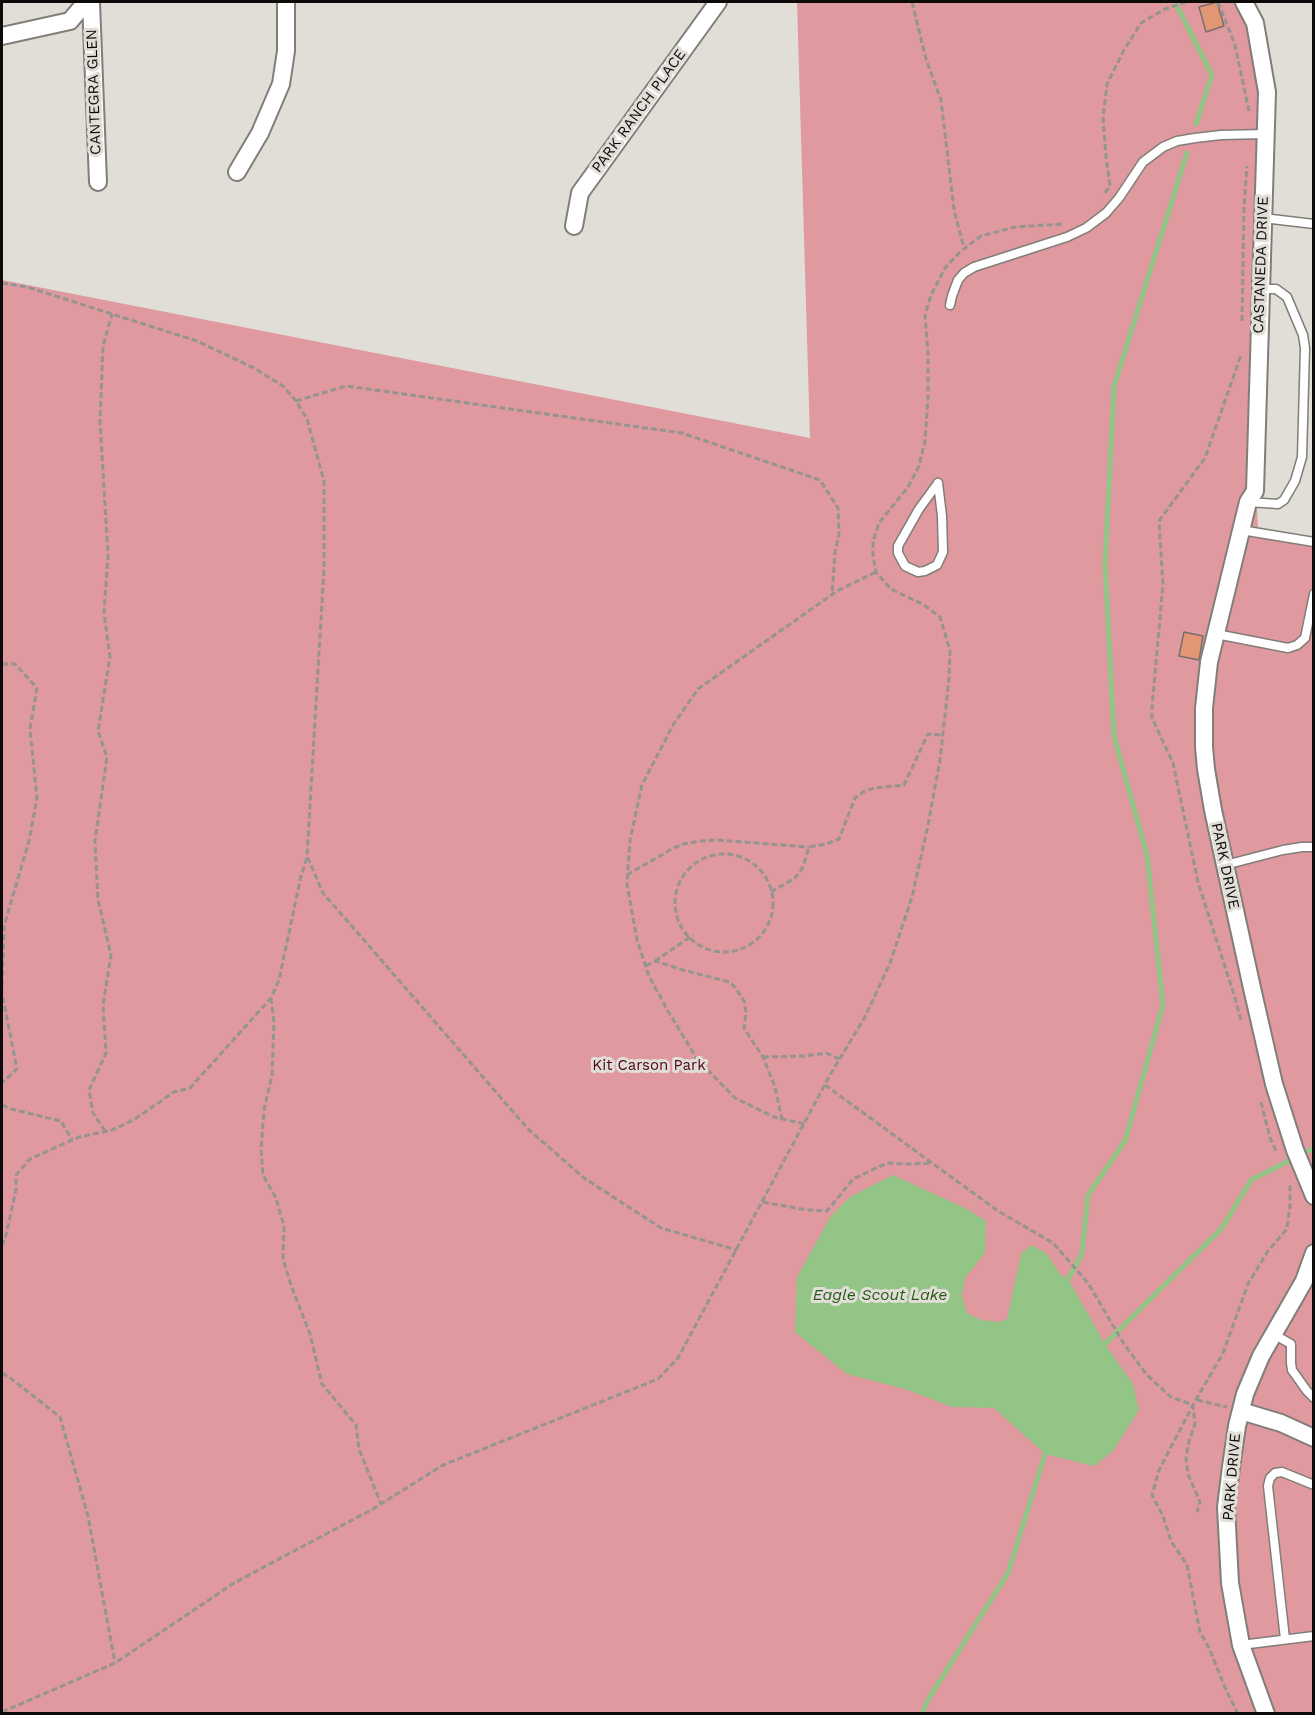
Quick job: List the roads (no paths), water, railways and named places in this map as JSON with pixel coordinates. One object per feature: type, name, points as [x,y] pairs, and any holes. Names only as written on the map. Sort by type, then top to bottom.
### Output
[{"type":"street","points":[[2,36],[70,21],[86,2]]},
{"type":"street","name":"CANTEGRA GLEN","points":[[91,2],[98,182]]},
{"type":"street","points":[[237,172],[260,133],[281,84],[286,51],[286,2]]},
{"type":"street","name":"PARK RANCH PLACE","points":[[574,226],[580,193],[718,2]]},
{"type":"street","name":"CASTANEDA DRIVE","points":[[1241,530],[1248,502],[1255,491],[1263,218],[1257,134],[1267,92],[1255,23],[1244,2]]},
{"type":"street","name":"PARK DRIVE","points":[[1241,530],[1209,662],[1205,699],[1204,747],[1225,866],[1274,1084],[1314,1196]]},
{"type":"street","name":"PARK DRIVE","points":[[1266,1713],[1241,1645],[1230,1583],[1227,1507],[1231,1467],[1245,1394],[1273,1334],[1304,1281],[1314,1253]]},
{"type":"street","points":[[1241,1411],[1281,1423],[1314,1438]]},
{"type":"lane","points":[[950,306],[958,280],[974,267],[1067,237],[1086,228],[1119,198],[1143,162],[1163,147],[1177,141],[1195,138],[1257,134]]},
{"type":"lane","points":[[1263,218],[1314,224]]},
{"type":"lane","points":[[1248,502],[1278,504],[1284,500],[1295,481],[1302,457],[1305,348],[1303,335],[1287,297],[1276,289],[1260,289]]},
{"type":"lane","points":[[938,483],[942,516],[943,552],[941,559],[932,569],[918,572],[905,566],[898,553],[898,546],[919,509],[938,483]]},
{"type":"lane","points":[[1241,530],[1314,542]]},
{"type":"lane","points":[[1216,634],[1288,648],[1297,645],[1305,639],[1314,594]]},
{"type":"lane","points":[[1225,866],[1283,850],[1314,847]]},
{"type":"lane","points":[[1273,1334],[1291,1344],[1293,1370],[1314,1398]]},
{"type":"lane","points":[[1285,1639],[1268,1486],[1270,1478],[1275,1473],[1282,1472],[1314,1485]]},
{"type":"lane","points":[[1241,1645],[1314,1636]]},
{"type":"water","name":"Eagle Scout Lake","points":[[893,1175],[967,1209],[986,1221],[985,1253],[965,1278],[962,1296],[967,1313],[981,1320],[999,1322],[1007,1319],[1021,1254],[1032,1245],[1046,1253],[1060,1274],[1068,1279],[1105,1344],[1133,1384],[1139,1410],[1113,1451],[1094,1466],[1045,1454],[994,1408],[952,1407],[905,1389],[847,1374],[795,1332],[797,1277],[831,1216],[850,1197]]},
{"type":"waterway","points":[[1175,2],[1212,75],[1196,124]]},
{"type":"waterway","points":[[1068,1279],[1082,1254],[1088,1195],[1125,1141],[1163,1005],[1147,855],[1114,736],[1105,564],[1114,386],[1187,153]]},
{"type":"waterway","points":[[1105,1344],[1222,1228],[1251,1180],[1314,1148]]},
{"type":"waterway","points":[[922,1714],[929,1698],[1008,1573],[1045,1454]]},
{"type":"park label","name":"Kit Carson Park","points":[[649,1066]]}]
